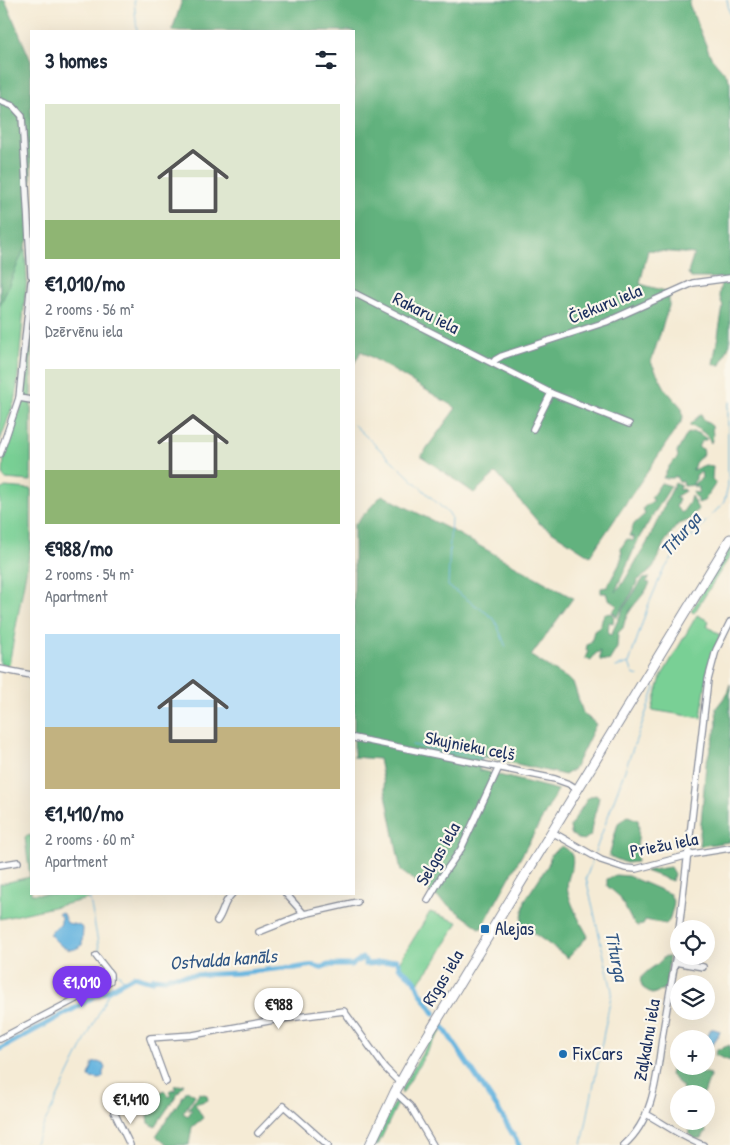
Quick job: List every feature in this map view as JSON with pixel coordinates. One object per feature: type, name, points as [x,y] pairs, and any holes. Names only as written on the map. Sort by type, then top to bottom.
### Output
[{"type":"main road","name":"Rīgas iela","points":[[370,1145],[400,1083],[730,539]]},
{"type":"street","points":[[0,101],[13,106],[22,116],[29,168],[30,209]]},
{"type":"street","name":"Čiekuru iela","points":[[493,363],[502,356],[606,322],[693,283],[730,278]]},
{"type":"street","name":"Rakaru iela","points":[[355,294],[551,393],[629,424]]},
{"type":"street","points":[[0,454],[20,398],[30,306]]},
{"type":"street","points":[[533,429],[551,393]]},
{"type":"street","points":[[20,398],[30,400]]},
{"type":"street","points":[[680,920],[710,670],[716,650],[730,622]]},
{"type":"street","points":[[0,669],[30,675]]},
{"type":"street","name":"Skujnieku ceļš","points":[[355,738],[561,781],[578,789]]},
{"type":"street","name":"Selgas iela","points":[[428,900],[461,849],[499,767]]},
{"type":"street","name":"Priežu iela","points":[[552,832],[601,860],[625,868],[636,868],[688,855],[730,848]]},
{"type":"street","points":[[0,865],[18,862]]},
{"type":"street","points":[[217,921],[222,914],[222,907],[231,895]]},
{"type":"street","points":[[287,895],[304,914]]},
{"type":"street","points":[[259,932],[304,914],[357,902]]},
{"type":"street","points":[[0,1039],[110,982],[110,974],[96,956]]},
{"type":"street","name":"Zaļkalnu iela","points":[[624,1145],[637,1130],[646,1114],[657,1077],[675,965]]},
{"type":"street","points":[[692,965],[703,967]]},
{"type":"street","points":[[166,1082],[150,1038],[193,1035],[274,1020],[344,1012],[389,1073],[400,1083]]},
{"type":"street","points":[[395,1092],[410,1106],[433,1145]]},
{"type":"street","points":[[258,1133],[284,1106],[328,1145]]},
{"type":"street","points":[[114,1112],[130,1145]]},
{"type":"street","points":[[646,1114],[703,1145]]},
{"type":"green space","points":[[0,0],[5,0],[30,59],[30,235],[0,306]]},
{"type":"green space","points":[[182,0],[691,0],[689,4],[711,57],[728,77],[730,83],[730,343],[721,365],[713,364],[723,307],[719,294],[722,278],[691,278],[688,273],[694,254],[648,250],[640,284],[669,292],[669,306],[651,362],[666,390],[682,408],[683,419],[590,556],[539,523],[496,473],[474,493],[421,456],[456,408],[361,351],[355,362],[355,30],[173,30]]},
{"type":"green space","points":[[0,190],[22,190],[27,279],[16,397],[0,441]]},
{"type":"green space","points":[[30,334],[30,481],[5,479],[3,475],[4,454],[24,399]]},
{"type":"green space","points":[[701,414],[704,420],[712,426],[713,436],[711,443],[702,432],[689,425]]},
{"type":"green space","points":[[692,432],[698,433],[707,439],[701,442],[698,447],[703,449],[704,453],[695,463],[693,470],[705,465],[713,466],[712,479],[716,483],[704,501],[698,503],[698,498],[692,492],[698,493],[699,487],[694,487],[695,483],[702,478],[701,472],[696,475],[694,485],[684,486],[683,481],[679,482],[676,476],[673,478],[663,478],[670,465],[678,457],[677,452],[687,434]]},
{"type":"green space","points":[[661,483],[671,486],[639,538],[615,592],[623,583],[647,543],[675,483],[682,486],[679,490],[684,489],[685,491],[675,497],[679,499],[676,507],[682,513],[689,503],[691,496],[698,509],[689,520],[677,525],[664,543],[656,563],[648,573],[638,580],[616,618],[615,613],[612,611],[617,606],[608,599],[606,593],[601,593],[601,588],[607,587],[619,565],[622,556],[621,548],[627,539],[633,541],[634,537],[629,536],[634,524],[645,514],[643,508],[654,500],[651,498]]},
{"type":"green space","points":[[5,487],[30,489],[30,550],[9,665],[0,664],[0,491]]},
{"type":"green space","points":[[382,495],[451,530],[573,598],[531,656],[573,682],[583,713],[596,724],[574,769],[565,775],[482,756],[479,770],[558,790],[481,929],[401,871],[379,759],[355,757],[355,524]]},
{"type":"green space","points":[[730,547],[730,556],[694,613],[691,611]]},
{"type":"green space","points":[[650,578],[646,582],[650,583],[631,609],[623,628],[618,633],[617,648],[609,661],[600,660],[600,651],[595,654],[591,661],[585,658],[588,651],[586,650],[587,645],[591,642],[594,631],[600,627],[604,614],[614,613],[613,623],[609,622],[608,634],[611,635],[623,609],[643,579]]},
{"type":"green space","points":[[697,615],[709,621],[707,626],[720,635],[708,666],[701,718],[652,710],[661,677]]},
{"type":"green space","points":[[730,684],[730,842],[699,846],[706,764],[717,725],[716,708],[727,694]]},
{"type":"green space","points":[[595,795],[599,797],[591,835],[584,840],[578,839],[571,834],[570,826],[588,798]]},
{"type":"green space","points":[[628,816],[638,820],[639,830],[637,862],[626,863],[609,856],[618,823]]},
{"type":"green space","points":[[30,835],[30,877],[25,837]]},
{"type":"green space","points":[[562,846],[569,851],[573,861],[568,879],[568,892],[576,914],[588,936],[568,958],[521,924],[525,900],[548,865],[551,854]]},
{"type":"green space","points":[[670,867],[674,874],[672,881],[645,871]]},
{"type":"green space","points":[[616,875],[628,876],[670,894],[674,904],[669,921],[666,924],[645,920],[643,925],[637,926],[632,921],[619,896],[607,886],[607,879]]},
{"type":"green space","points":[[30,877],[30,895],[87,895],[88,899],[0,919],[0,884]]},
{"type":"green space","points":[[430,912],[458,922],[436,960],[419,982],[398,964]]},
{"type":"green space","points":[[665,956],[669,957],[666,988],[653,994],[643,988],[640,980]]},
{"type":"green space","points":[[436,1030],[441,1032],[431,1045],[402,1094],[401,1089]]},
{"type":"green space","points":[[730,1045],[730,1061],[715,1055],[717,1050]]},
{"type":"green space","points":[[670,1075],[711,1075],[707,1085],[681,1085]]},
{"type":"green space","points":[[184,1084],[155,1127],[149,1123],[147,1109],[150,1115],[157,1111],[153,1103],[156,1100],[160,1100],[157,1094],[164,1090],[169,1097],[172,1095],[169,1091],[176,1090],[174,1086]]},
{"type":"green space","points":[[187,1090],[195,1095],[183,1113],[188,1116],[192,1110],[188,1109],[200,1093],[207,1095],[208,1100],[195,1104],[203,1118],[192,1127],[189,1145],[167,1145],[156,1136]]},
{"type":"green space","points":[[400,1099],[378,1145],[374,1145],[396,1100]]},
{"type":"green space","points":[[690,1130],[706,1131],[702,1138],[695,1139],[690,1135]]},
{"type":"water","points":[[62,912],[67,923],[83,928],[82,945],[72,950],[60,945],[49,934],[61,923],[61,917],[58,913]]},
{"type":"water","points":[[714,1029],[720,1031],[715,1041],[715,1030],[710,1030]]},
{"type":"water","points":[[93,1063],[103,1064],[105,1068],[103,1077],[100,1079],[90,1078]]},
{"type":"waterway","points":[[134,0],[137,30]]},
{"type":"waterway","name":"Titurga","points":[[727,0],[730,15]]},
{"type":"waterway","name":"Titurga","points":[[638,676],[633,674],[629,663],[648,606],[662,573],[672,558],[724,502],[728,486],[728,406],[730,402]]},
{"type":"waterway","points":[[355,426],[451,516],[448,586],[495,620],[506,647]]},
{"type":"waterway","points":[[616,667],[629,663]]},
{"type":"waterway","name":"Titurga","points":[[595,852],[655,688],[651,684]]},
{"type":"waterway","points":[[412,745],[485,759]]},
{"type":"waterway","name":"Titurga","points":[[582,1145],[612,991],[586,878],[592,862]]},
{"type":"waterway","points":[[89,895],[100,953],[122,978],[127,980]]},
{"type":"waterway","name":"Ostvalda kanāls","points":[[0,1049],[134,976],[152,981],[154,978],[165,979],[169,976],[238,973],[290,969],[312,965],[320,968],[328,965],[352,965],[362,958],[365,960],[365,964],[396,960],[399,967],[415,980],[420,992],[434,1013]]},
{"type":"waterway","points":[[34,1145],[110,990]]},
{"type":"waterway","name":"Ostvalda kanāls","points":[[441,1024],[498,1109],[519,1145]]},
{"type":"place","name":"Alejas","points":[[485,929]]},
{"type":"place","name":"FixCars","points":[[563,1054]]}]
